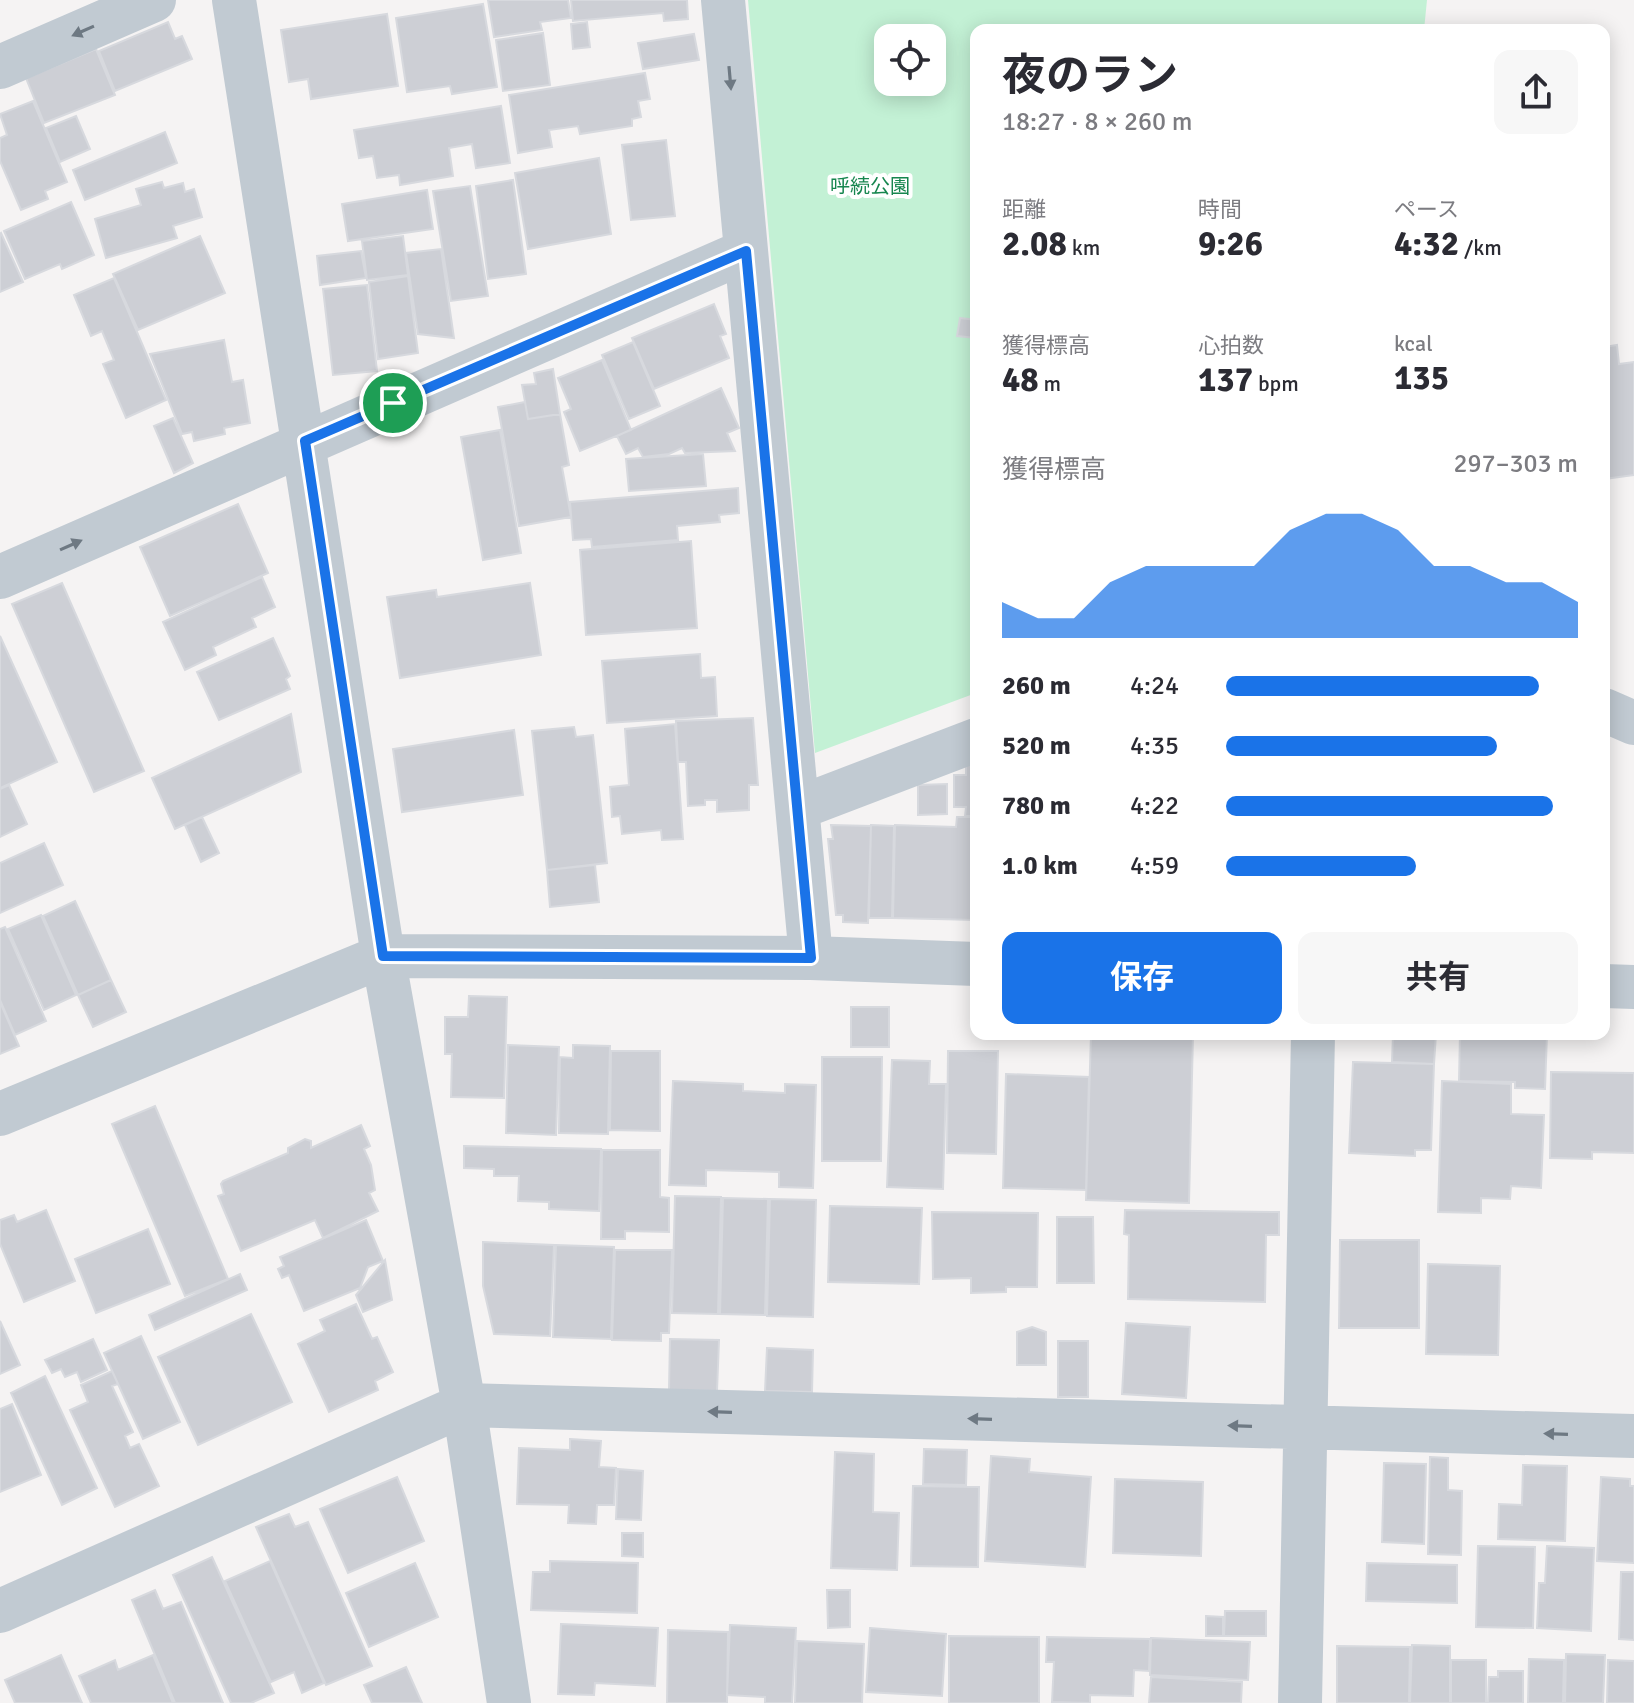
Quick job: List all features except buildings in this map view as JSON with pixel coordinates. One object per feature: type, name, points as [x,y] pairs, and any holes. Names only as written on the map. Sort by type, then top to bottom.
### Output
[{"type":"street","points":[[0,67],[154,0]]},
{"type":"street","points":[[234,0],[383,956],[464,1405],[509,1703]]},
{"type":"street","points":[[723,0],[811,958]]},
{"type":"street","points":[[0,577],[305,441],[746,251]]},
{"type":"street","points":[[1610,713],[1634,723]]},
{"type":"street","points":[[798,808],[970,742]]},
{"type":"street","points":[[0,1114],[383,956],[811,958],[970,964]]},
{"type":"street","points":[[1610,986],[1634,987]]},
{"type":"street","points":[[1300,1703],[1313,1040]]},
{"type":"street","points":[[0,1611],[464,1405],[1634,1436]]},
{"type":"green space","name":"呼続公園","points":[[748,0],[1427,0],[1425,24],[970,24],[970,695],[815,753]]},
{"type":"route","points":[[746,251],[811,958],[383,956],[305,441],[393,403],[746,251]]}]
